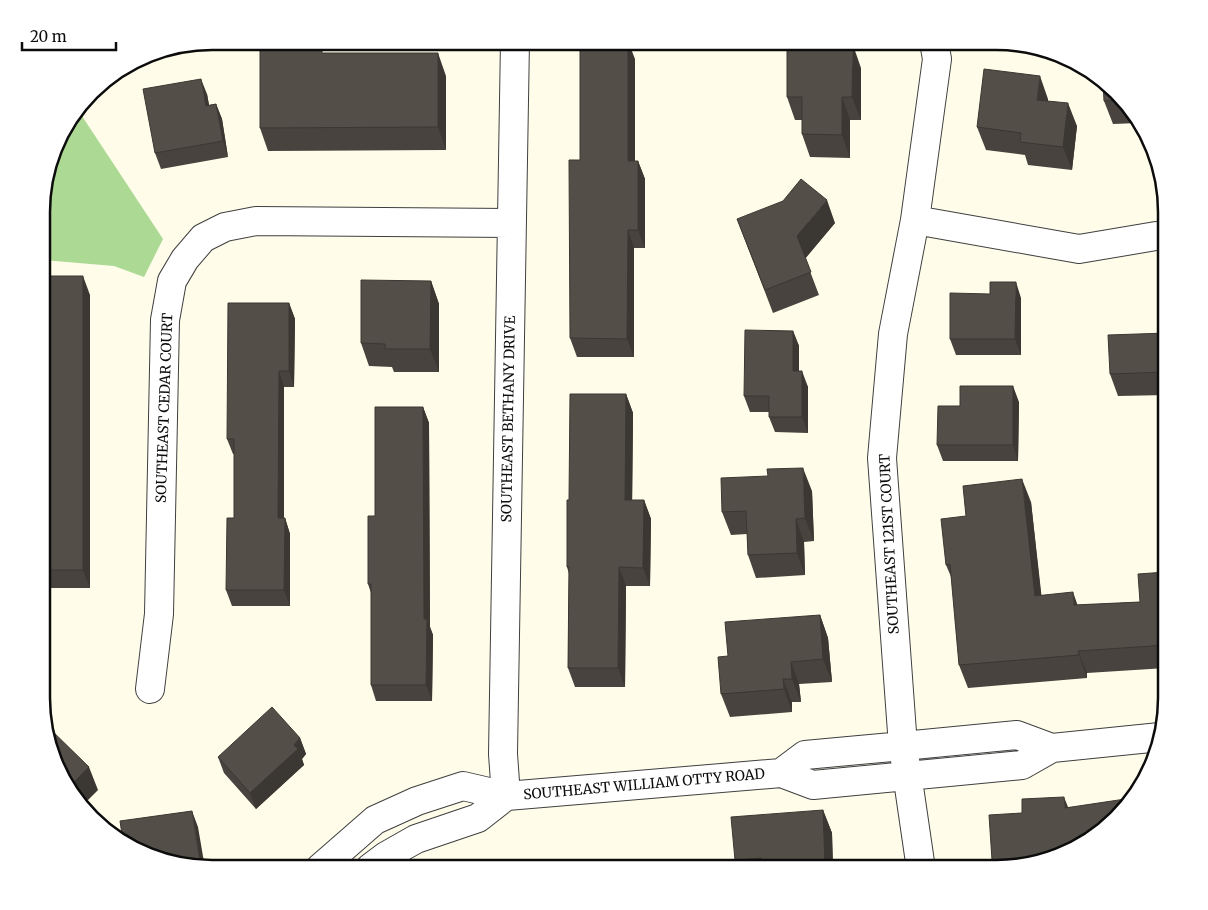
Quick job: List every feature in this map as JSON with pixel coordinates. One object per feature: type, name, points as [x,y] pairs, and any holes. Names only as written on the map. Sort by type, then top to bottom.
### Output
[{"type":"street","name":"SOUTHEAST BETHANY DRIVE","points":[[506,796],[503,754],[511,223],[516,50]]},
{"type":"street","name":"SOUTHEAST 121ST COURT","points":[[920,860],[903,746],[882,458],[894,334],[916,220],[937,59],[935,50]]},
{"type":"street","points":[[916,220],[1078,249],[1156,236]]},
{"type":"street","name":"SOUTHEAST CEDAR COURT","points":[[150,689],[159,614],[165,320],[172,281],[185,259],[203,238],[225,228],[256,221],[511,223]]},
{"type":"street","name":"SOUTHEAST WILLIAM OTTY ROAD","points":[[781,773],[805,755],[1017,735],[1052,748]]},
{"type":"street","name":"SOUTHEAST WILLIAM OTTY ROAD","points":[[329,860],[375,820],[417,801],[463,786],[506,796],[781,773],[813,785],[1022,765],[1052,748],[1153,738]]},
{"type":"street","name":"SOUTHEAST WILLIAM OTTY ROAD","points":[[381,860],[416,839],[478,818],[506,796]]},
{"type":"green space","points":[[81,115],[163,239],[144,277],[114,266],[50,261],[51,191],[62,150]]},
{"type":"building","points":[[260,50],[322,50],[322,53],[438,53],[438,127],[260,128]]},
{"type":"building","points":[[580,50],[628,50],[628,161],[638,161],[638,230],[628,230],[627,339],[570,338],[569,160],[580,160]]},
{"type":"building","points":[[787,50],[853,50],[852,97],[842,97],[842,135],[802,134],[802,97],[787,97]]},
{"type":"building","points":[[984,69],[1040,76],[1037,100],[1068,103],[1063,147],[1020,142],[1021,133],[977,127]]},
{"type":"building","points":[[201,79],[206,106],[216,104],[223,141],[155,153],[143,89]]},
{"type":"building","points":[[1103,90],[1114,100],[1104,101]]},
{"type":"building","points":[[801,179],[827,200],[797,236],[811,272],[765,290],[737,219],[783,201]]},
{"type":"building","points":[[50,276],[83,276],[83,570],[50,570]]},
{"type":"building","points":[[361,280],[431,281],[430,349],[385,349],[385,344],[361,343]]},
{"type":"building","points":[[990,282],[1016,282],[1015,339],[950,339],[950,293],[990,294]]},
{"type":"building","points":[[228,303],[289,303],[289,371],[279,371],[278,518],[285,518],[284,590],[226,590],[227,518],[234,518],[234,439],[227,439]]},
{"type":"building","points":[[745,330],[793,331],[793,371],[802,371],[802,417],[769,417],[769,396],[744,396]]},
{"type":"building","points":[[1158,333],[1158,372],[1110,374],[1108,335]]},
{"type":"building","points":[[960,386],[1013,386],[1013,445],[937,445],[938,406],[960,406]]},
{"type":"building","points":[[570,394],[626,394],[625,500],[644,500],[643,568],[619,567],[618,668],[568,668],[569,567],[567,567],[567,500],[569,500]]},
{"type":"building","points":[[375,407],[423,407],[424,619],[427,619],[426,685],[371,685],[371,584],[368,584],[368,516],[375,516]]},
{"type":"building","points":[[803,468],[805,518],[796,519],[797,553],[748,555],[746,511],[722,512],[721,478],[768,476],[767,469]]},
{"type":"building","points":[[1022,479],[1035,596],[1073,592],[1074,605],[1140,602],[1138,574],[1158,573],[1158,646],[1078,651],[1079,655],[959,665],[950,564],[946,565],[941,519],[966,516],[963,486]]},
{"type":"building","points":[[820,615],[823,659],[791,662],[792,679],[783,679],[784,689],[721,694],[718,657],[728,656],[725,622]]},
{"type":"building","points":[[272,707],[300,738],[294,745],[298,749],[250,793],[218,757]]},
{"type":"building","points":[[54,733],[89,767],[74,782],[62,760]]},
{"type":"building","points":[[1064,797],[1065,808],[1122,799],[1095,827],[1058,848],[1028,857],[992,860],[989,815],[1022,813],[1022,799]]},
{"type":"building","points":[[823,810],[825,860],[761,860],[761,858],[735,860],[731,817]]},
{"type":"building","points":[[192,811],[200,860],[180,857],[150,848],[122,833],[120,821]]}]
